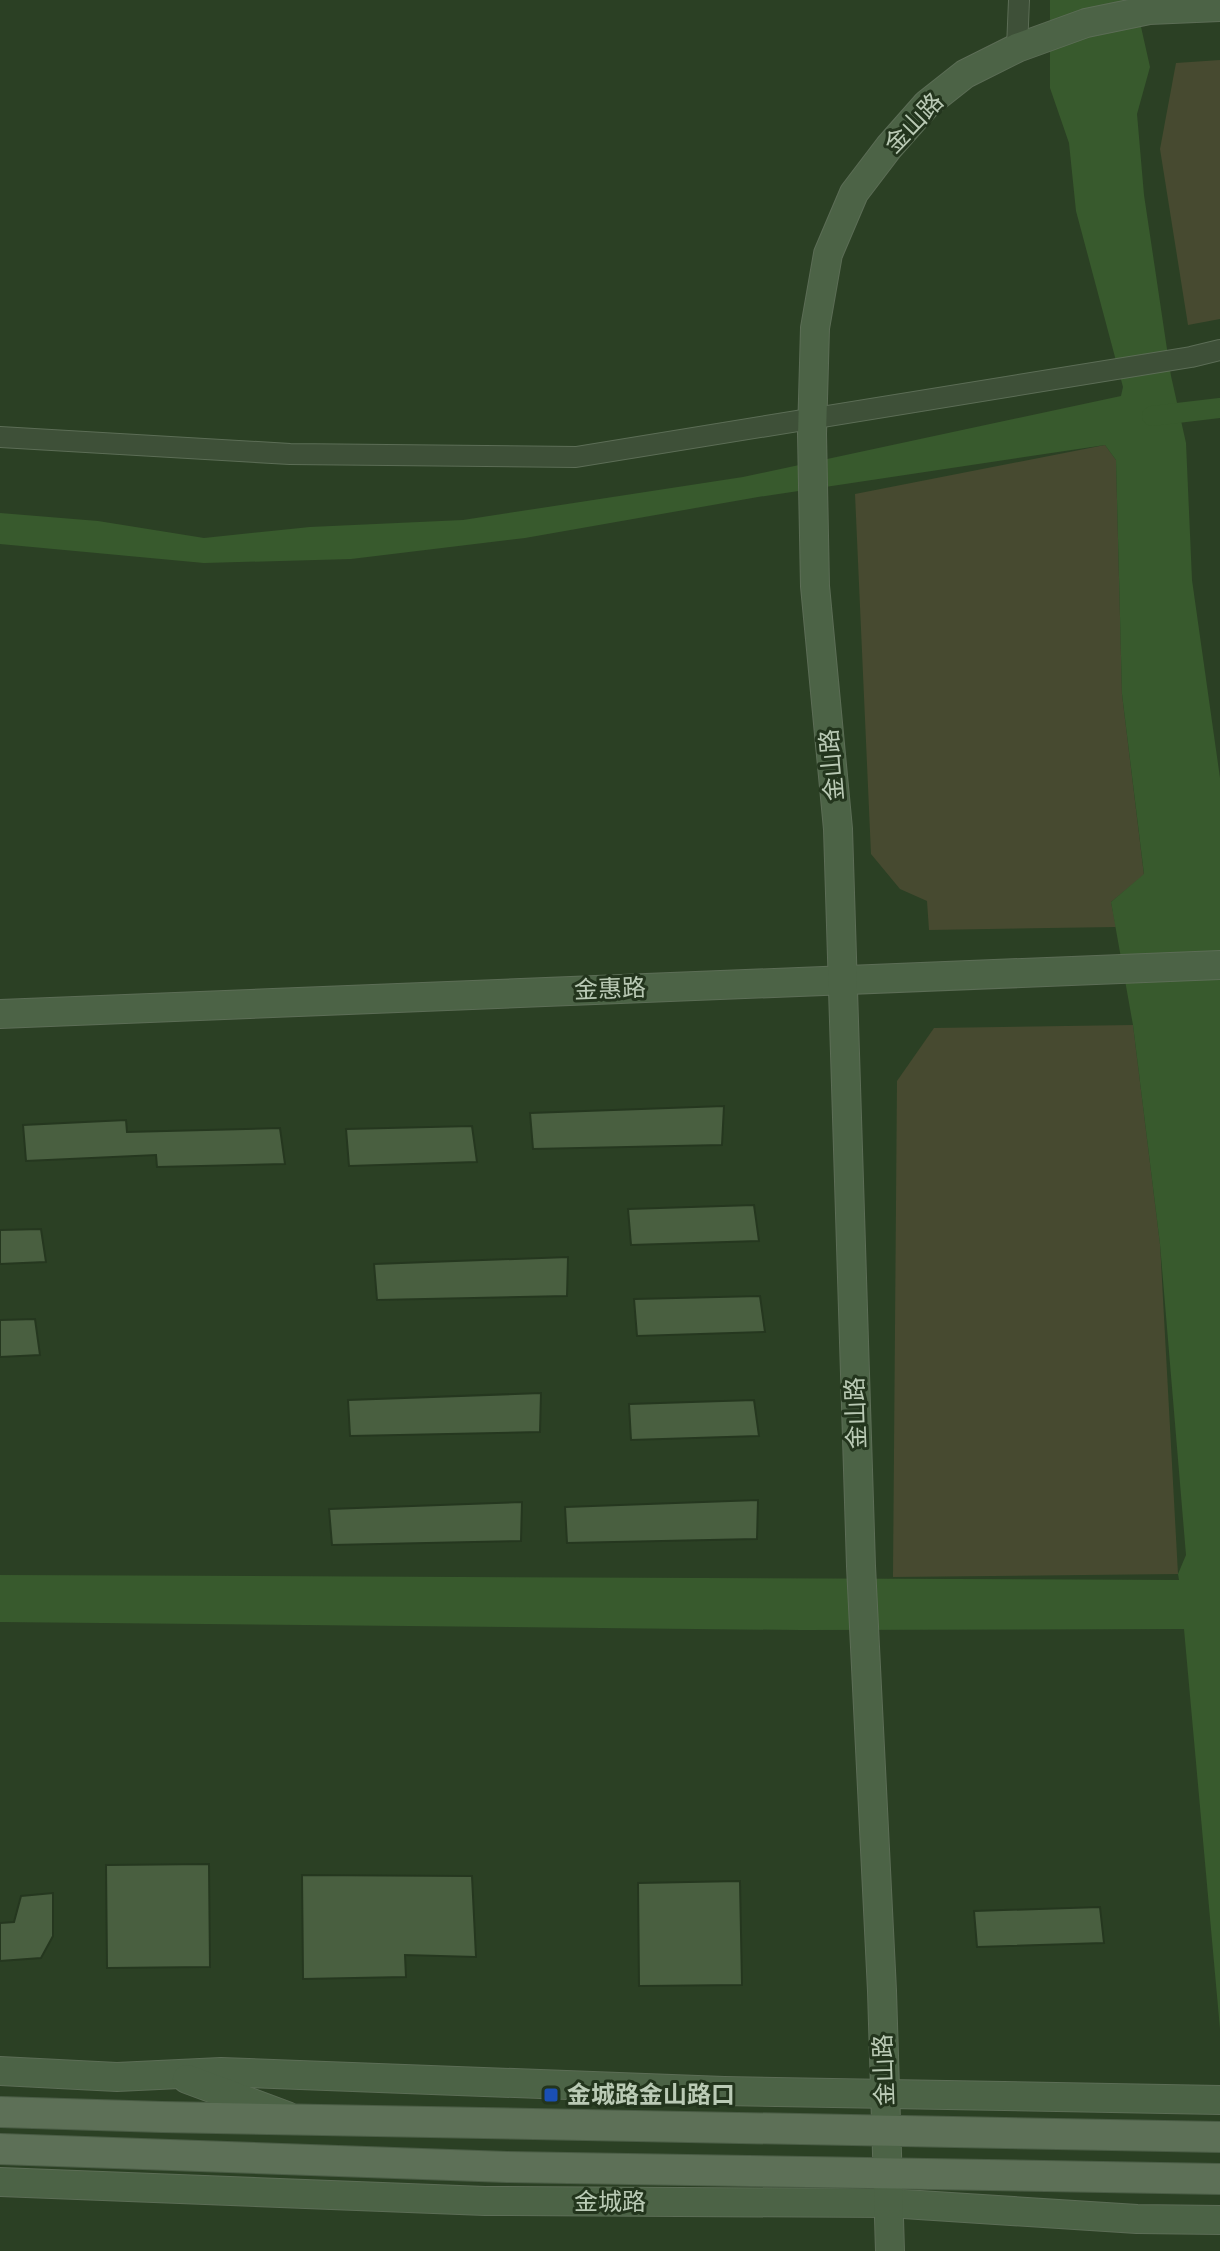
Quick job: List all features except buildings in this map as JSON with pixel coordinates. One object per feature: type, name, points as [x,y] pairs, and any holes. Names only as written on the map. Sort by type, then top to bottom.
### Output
[{"type":"main road","name":"金山路","points":[[890,2251],[867,1649],[861,1566],[838,829],[815,586],[812,427],[815,328],[828,254],[854,193],[927,104],[965,74],[1025,45],[1086,23],[1149,10],[1220,7]]},
{"type":"main road","name":"金惠路","points":[[0,1014],[1220,965]]},
{"type":"main road","points":[[0,2071],[117,2077],[221,2072],[724,2091],[1217,2100]]},
{"type":"main road","points":[[176,2074],[295,2120]]},
{"type":"main road","points":[[0,2112],[1217,2137]]},
{"type":"main road","name":"金城路","points":[[0,2149],[507,2167],[1215,2179]]},
{"type":"main road","points":[[332,2161],[485,2201]]},
{"type":"main road","name":"金城路","points":[[0,2182],[485,2201],[888,2203],[1137,2219],[1217,2220]]},
{"type":"street","points":[[1019,0],[1025,45]]},
{"type":"street","points":[[0,437],[290,454],[576,457],[812,427],[1220,350]]},
{"type":"shaded area","points":[[1050,0],[1135,0],[1150,67],[1137,114],[1144,195],[1171,376],[1186,443],[1192,580],[1220,778],[1220,2029],[1184,1629],[801,1630],[0,1622],[0,1575],[1179,1580],[1178,1574],[1186,1555],[1160,1244],[1133,1025],[1111,902],[1144,874],[1122,694],[1116,460],[1105,445],[758,497],[525,538],[351,559],[204,563],[0,544],[0,513],[98,521],[204,538],[310,527],[463,520],[743,477],[1121,396],[1123,387],[1076,211],[1069,143],[1050,88]]},
{"type":"shaded area","points":[[1220,60],[1220,319],[1188,325],[1160,149],[1176,63]]},
{"type":"shaded area","points":[[1105,445],[1116,460],[1122,694],[1144,875],[1111,902],[1116,927],[929,930],[927,901],[900,889],[871,854],[855,494]]},
{"type":"shaded area","points":[[1133,1025],[1160,1244],[1178,1574],[893,1577],[897,1081],[934,1028]]},
{"type":"waterway","points":[[1152,416],[1220,408]]},
{"type":"place","name":"金城路金山路口","points":[[551,2095]]}]
